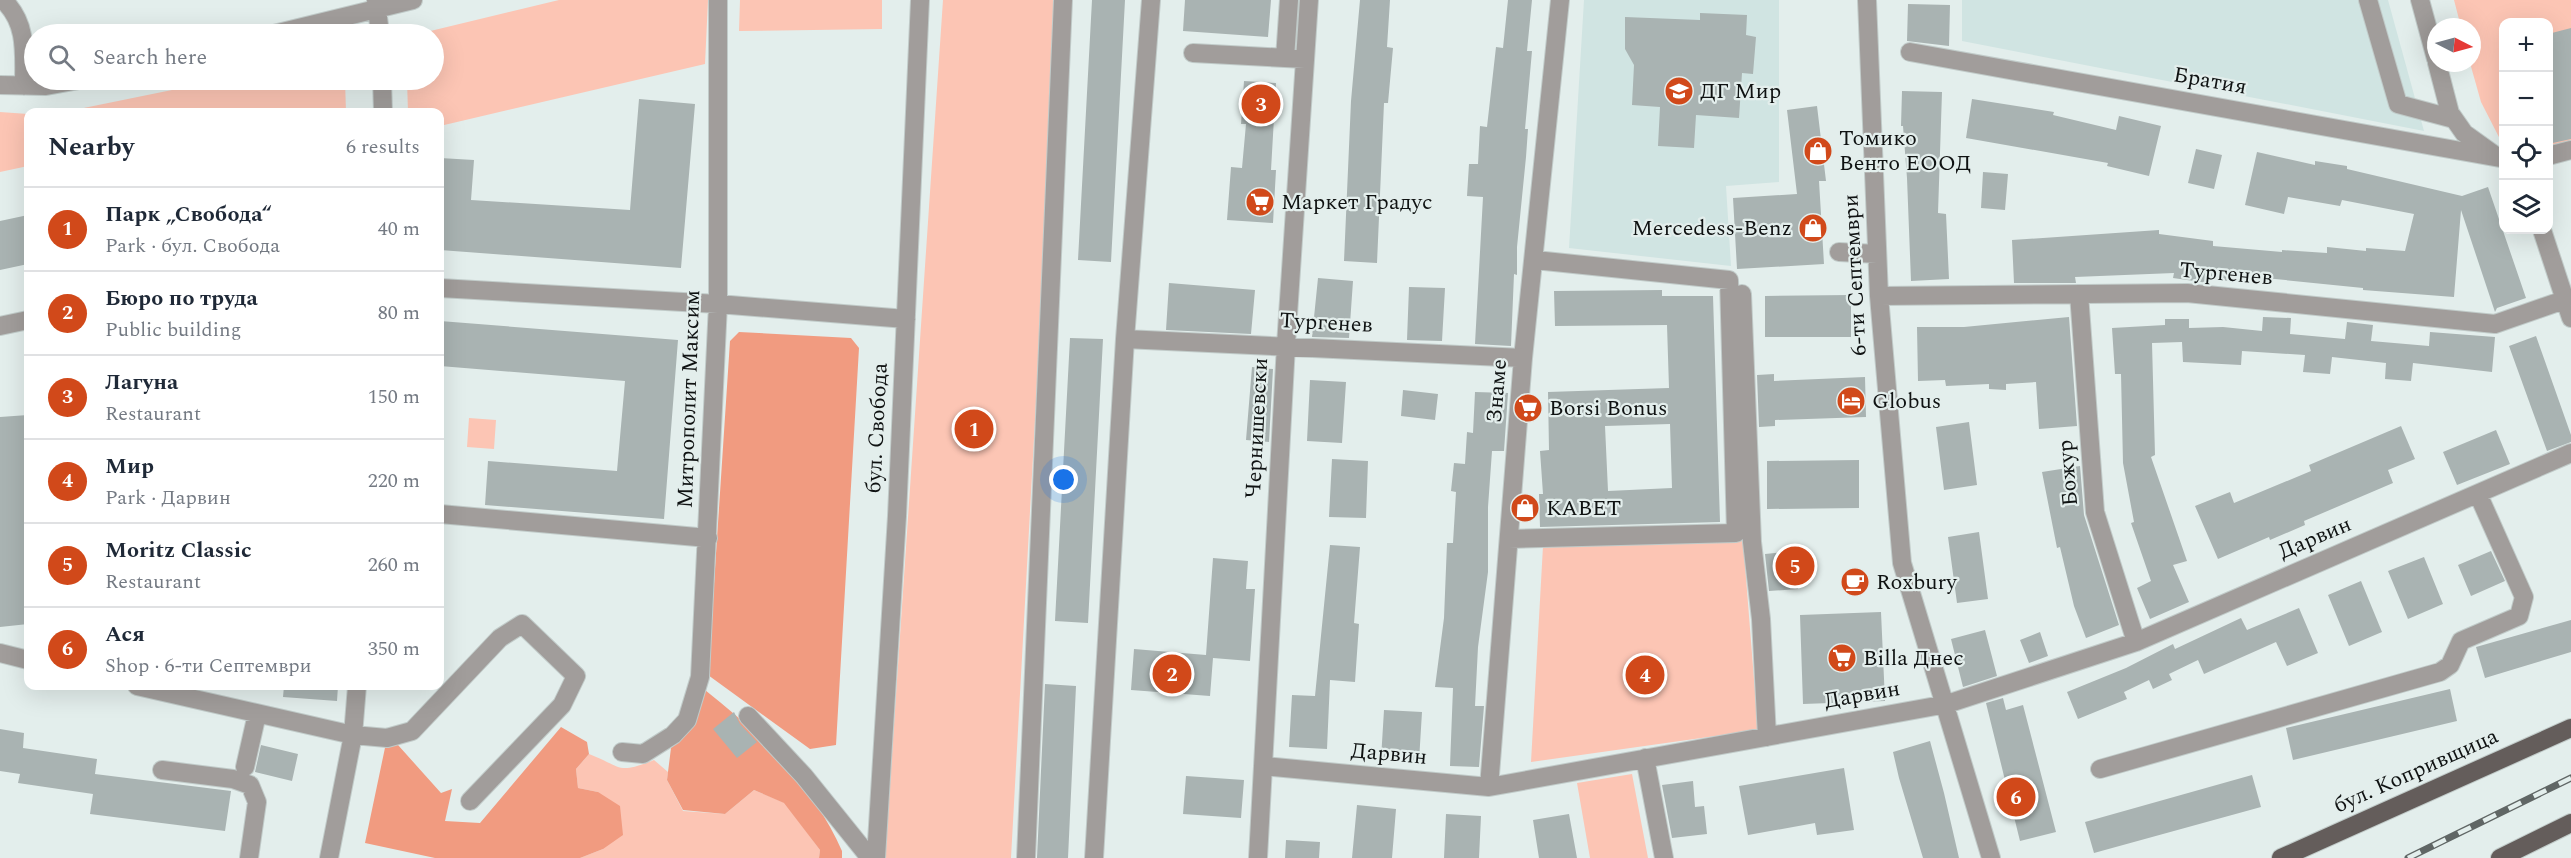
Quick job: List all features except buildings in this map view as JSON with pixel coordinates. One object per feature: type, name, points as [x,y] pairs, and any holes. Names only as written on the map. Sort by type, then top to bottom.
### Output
[{"type":"main road","name":"бул. Копривщица","points":[[2281,858],[2571,728]]},
{"type":"main road","points":[[2500,858],[2571,823]]},
{"type":"street","points":[[0,85],[24,86],[24,36],[11,7],[3,0]]},
{"type":"street","points":[[308,24],[377,4],[414,0]]},
{"type":"street","name":"Митрополит Максим","points":[[621,752],[643,754],[673,735],[687,720],[700,677],[718,304],[718,0]]},
{"type":"street","name":"бул. Свобода","points":[[876,858],[906,319],[920,0]]},
{"type":"street","points":[[1026,858],[1064,0]]},
{"type":"street","points":[[1095,858],[1125,339],[1151,0]]},
{"type":"street","points":[[1286,58],[1289,0]]},
{"type":"street","name":"Чернишевски","points":[[1258,858],[1286,345],[1309,0]]},
{"type":"street","name":"Знаме","points":[[1489,787],[1523,358],[1535,260],[1560,0]]},
{"type":"street","name":"6-ти Септември","points":[[1868,0],[1879,296],[1902,563],[1947,704],[1991,858]]},
{"type":"street","points":[[2368,0],[2398,104],[2454,119]]},
{"type":"street","points":[[2420,0],[2427,26]]},
{"type":"street","points":[[377,4],[379,24]]},
{"type":"street","name":"Братия","points":[[1910,52],[2499,159]]},
{"type":"street","points":[[1193,53],[1305,59]]},
{"type":"street","points":[[2440,72],[2454,119],[2464,133],[2499,158]]},
{"type":"street","points":[[382,90],[383,108]]},
{"type":"street","points":[[2553,155],[2571,150]]},
{"type":"street","points":[[2543,234],[2571,318]]},
{"type":"street","points":[[1839,252],[1877,254]]},
{"type":"street","points":[[1509,539],[1736,533],[1729,280],[1535,260]]},
{"type":"street","points":[[444,288],[718,304],[906,319]]},
{"type":"street","name":"Тургенев","points":[[1879,296],[2187,293],[2495,324],[2565,300]]},
{"type":"street","points":[[1742,294],[1752,542],[1761,620],[1767,737]]},
{"type":"street","name":"Божур","points":[[2079,294],[2095,512],[2136,642]]},
{"type":"street","points":[[0,326],[24,322]]},
{"type":"street","name":"Тургенев","points":[[1125,339],[1523,358]]},
{"type":"street","name":"Дарвин","points":[[1263,766],[1489,787],[1947,704],[2136,642],[2571,453]]},
{"type":"street","points":[[2100,769],[2440,672],[2450,665],[2461,641],[2519,616],[2524,597],[2478,494]]},
{"type":"street","points":[[444,514],[708,538]]},
{"type":"street","points":[[154,690],[353,735],[387,738],[412,731],[500,638],[522,624],[576,676],[562,705],[470,801]]},
{"type":"street","points":[[0,653],[24,659]]},
{"type":"street","points":[[329,858],[353,735],[357,690]]},
{"type":"street","points":[[245,767],[257,714]]},
{"type":"street","points":[[748,716],[804,776],[870,858]]},
{"type":"street","points":[[1645,758],[1664,858]]},
{"type":"street","points":[[162,770],[233,779],[250,785],[257,802],[249,858]]},
{"type":"shaded area","points":[[559,0],[708,0],[705,64],[444,125],[444,108],[408,108],[407,90],[444,90],[444,28]]},
{"type":"shaded area","points":[[740,0],[882,0],[882,29],[739,31]]},
{"type":"shaded area","points":[[943,0],[1058,0],[1011,858],[885,858]]},
{"type":"shaded area","name":"ДГ Мир","points":[[1584,0],[1779,0],[1779,182],[1726,186],[1731,266],[1569,248]]},
{"type":"shaded area","points":[[1962,0],[2388,0],[2424,131],[1962,41]]},
{"type":"shaded area","points":[[2454,0],[2571,0],[2571,142],[2553,148],[2553,18],[2499,18],[2499,137],[2481,102],[2473,72],[2481,72],[2481,18],[2459,18]]},
{"type":"shaded area","points":[[172,90],[345,90],[346,108],[84,108]]},
{"type":"shaded area","points":[[0,112],[24,114],[24,167],[0,172]]},
{"type":"shaded area","points":[[739,332],[851,338],[859,348],[836,745],[810,749],[708,675],[730,341]]},
{"type":"shaded area","points":[[469,418],[496,420],[494,449],[467,447]]},
{"type":"shaded area","points":[[1743,540],[1758,730],[1531,762],[1543,546]]},
{"type":"shaded area","points":[[705,690],[746,724],[801,783],[830,827],[842,851],[842,858],[819,858],[820,850],[784,803],[754,790],[725,814],[683,810],[667,780],[671,748],[689,725]]},
{"type":"shaded area","points":[[561,727],[587,742],[589,754],[576,769],[578,788],[598,792],[620,806],[623,835],[603,849],[580,858],[435,858],[365,843],[386,743],[398,745],[441,793],[452,789],[445,821],[480,823]]},
{"type":"shaded area","points":[[589,754],[620,768],[633,767],[654,760],[668,772],[667,780],[683,811],[725,814],[754,790],[785,803],[820,850],[819,858],[580,858],[603,849],[598,792],[578,788],[576,769]]},
{"type":"shaded area","points":[[1632,774],[1648,858],[1590,858],[1577,783]]},
{"type":"railway","points":[[2408,858],[2571,778]]},
{"type":"place","name":"ДГ Мир","points":[[1679,91]]},
{"type":"place","name":"Лагуна","points":[[1261,104]]},
{"type":"place","name":"Томико Венто ЕООД","points":[[1818,151]]},
{"type":"place","name":"Маркет Градус","points":[[1260,202]]},
{"type":"place","name":"Mercedess-Benz","points":[[1813,228]]},
{"type":"place","name":"Globus","points":[[1851,401]]},
{"type":"place","name":"Borsi Bonus","points":[[1528,408]]},
{"type":"place","name":"Парк „Свобода“","points":[[974,429]]},
{"type":"place","name":"KABET","points":[[1525,508]]},
{"type":"place","name":"Moritz Classic","points":[[1795,566]]},
{"type":"place","name":"Roxbury","points":[[1855,582]]},
{"type":"place","name":"Billa Днес","points":[[1842,658]]},
{"type":"place","name":"Бюро по труда","points":[[1172,674]]},
{"type":"place","name":"Мир","points":[[1645,675]]},
{"type":"place","name":"Ася","points":[[2016,797]]}]
